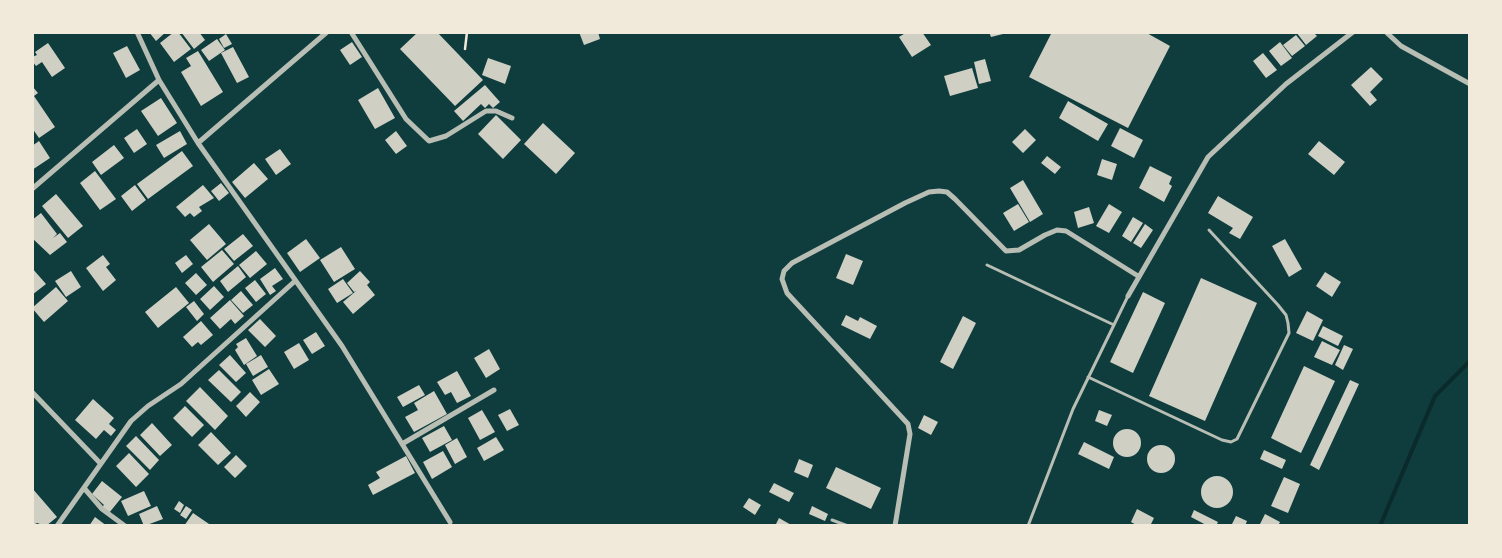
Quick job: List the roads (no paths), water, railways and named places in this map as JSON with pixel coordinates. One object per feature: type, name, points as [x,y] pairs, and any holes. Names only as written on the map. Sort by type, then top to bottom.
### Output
[{"type":"street","points":[[137,32],[159,80],[198,143],[342,346],[450,522]]},
{"type":"street","points":[[198,143],[327,32]]},
{"type":"street","points":[[351,32],[406,119],[429,141],[446,136],[486,111],[496,111],[512,118]]},
{"type":"street","points":[[1128,296],[1208,157],[1286,84],[1353,32]]},
{"type":"street","points":[[1386,32],[1401,46],[1470,84]]},
{"type":"street","points":[[32,189],[159,80]]},
{"type":"street","points":[[895,526],[910,434],[908,424],[787,293],[782,279],[784,271],[792,263],[906,203],[929,192],[939,191],[947,192],[1006,251],[1019,250],[1051,233],[1066,230],[1138,276]]},
{"type":"street","points":[[57,526],[131,422],[148,406],[181,384],[295,281]]},
{"type":"street","points":[[402,444],[494,390]]},
{"type":"street","points":[[32,392],[100,463]]},
{"type":"street","points":[[84,488],[102,509],[125,526]]},
{"type":"lane","points":[[1088,377],[1222,440],[1231,442],[1237,440],[1289,333],[1288,324],[1286,315],[1278,305],[1209,230]]},
{"type":"lane","points":[[987,265],[1114,325]]},
{"type":"lane","points":[[1028,526],[1072,409],[1128,296]]},
{"type":"lane","points":[[832,520],[848,526]]},
{"type":"waterway","points":[[1380,526],[1435,396],[1470,361]]}]
